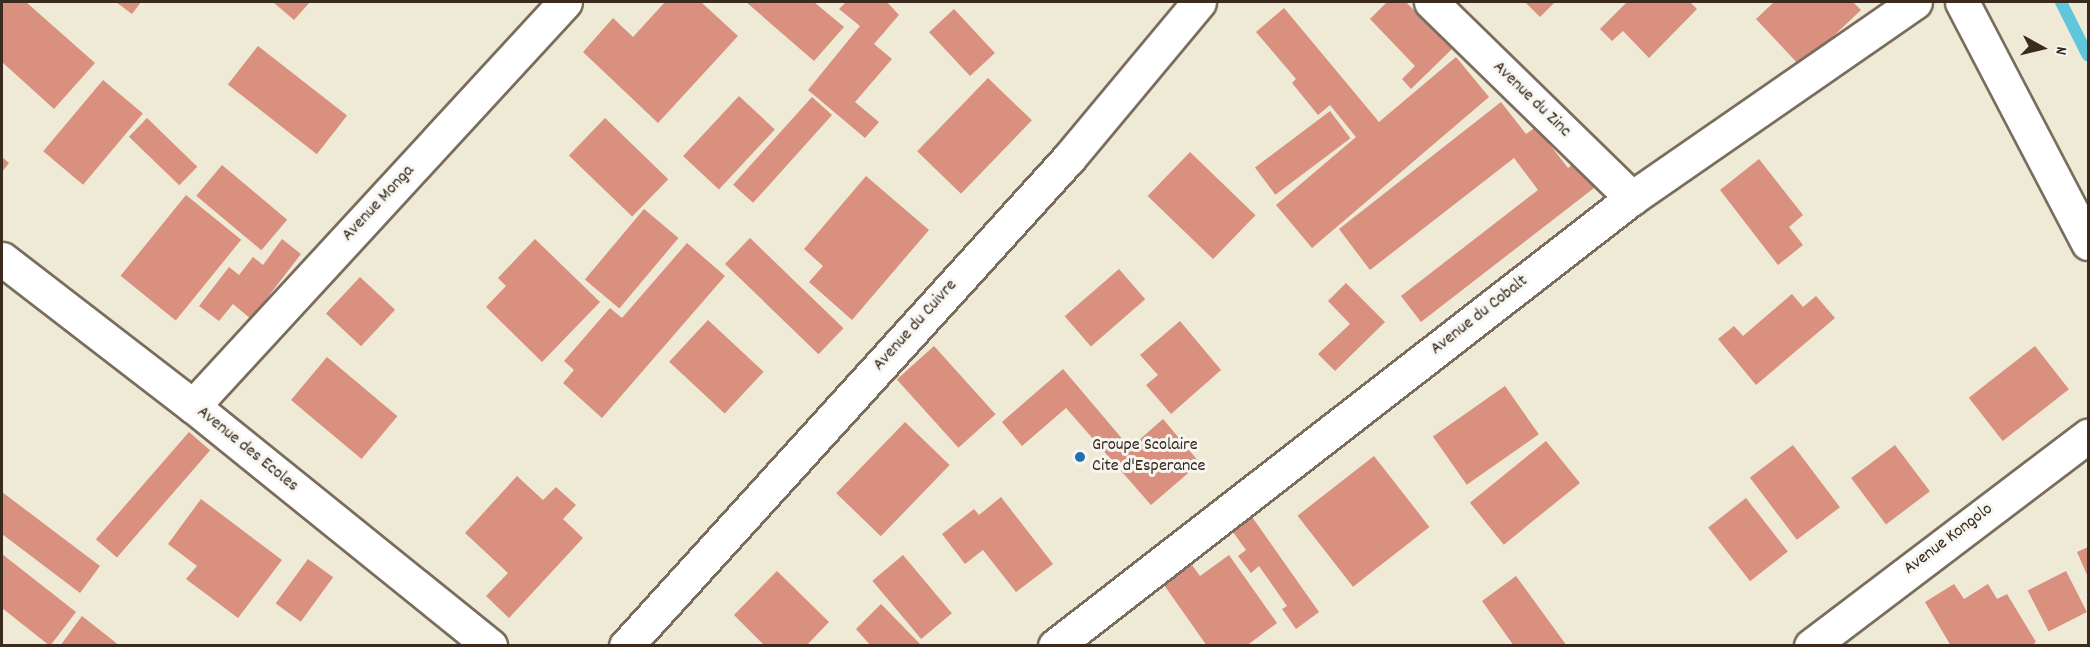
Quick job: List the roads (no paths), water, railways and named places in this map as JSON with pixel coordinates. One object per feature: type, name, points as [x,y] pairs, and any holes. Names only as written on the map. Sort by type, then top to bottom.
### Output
[{"type":"street","name":"Avenue Monga","points":[[193,406],[565,2]]},
{"type":"street","name":"Avenue du Cuivre","points":[[626,645],[1069,158],[1199,2]]},
{"type":"street","name":"Avenue du Zinc","points":[[1431,2],[1632,198]]},
{"type":"street","name":"Avenue du Cobalt","points":[[1055,645],[1632,198],[1916,2]]},
{"type":"street","points":[[1962,2],[2088,243]]},
{"type":"street","name":"Avenue des Ecoles","points":[[2,259],[193,406],[468,640]]},
{"type":"street","name":"Avenue Kongolo","points":[[1811,645],[2088,436]]},
{"type":"waterway","points":[[2061,2],[2088,56]]},
{"type":"place","name":"Groupe Scolaire Cite d'Esperance","points":[[1080,457]]}]
